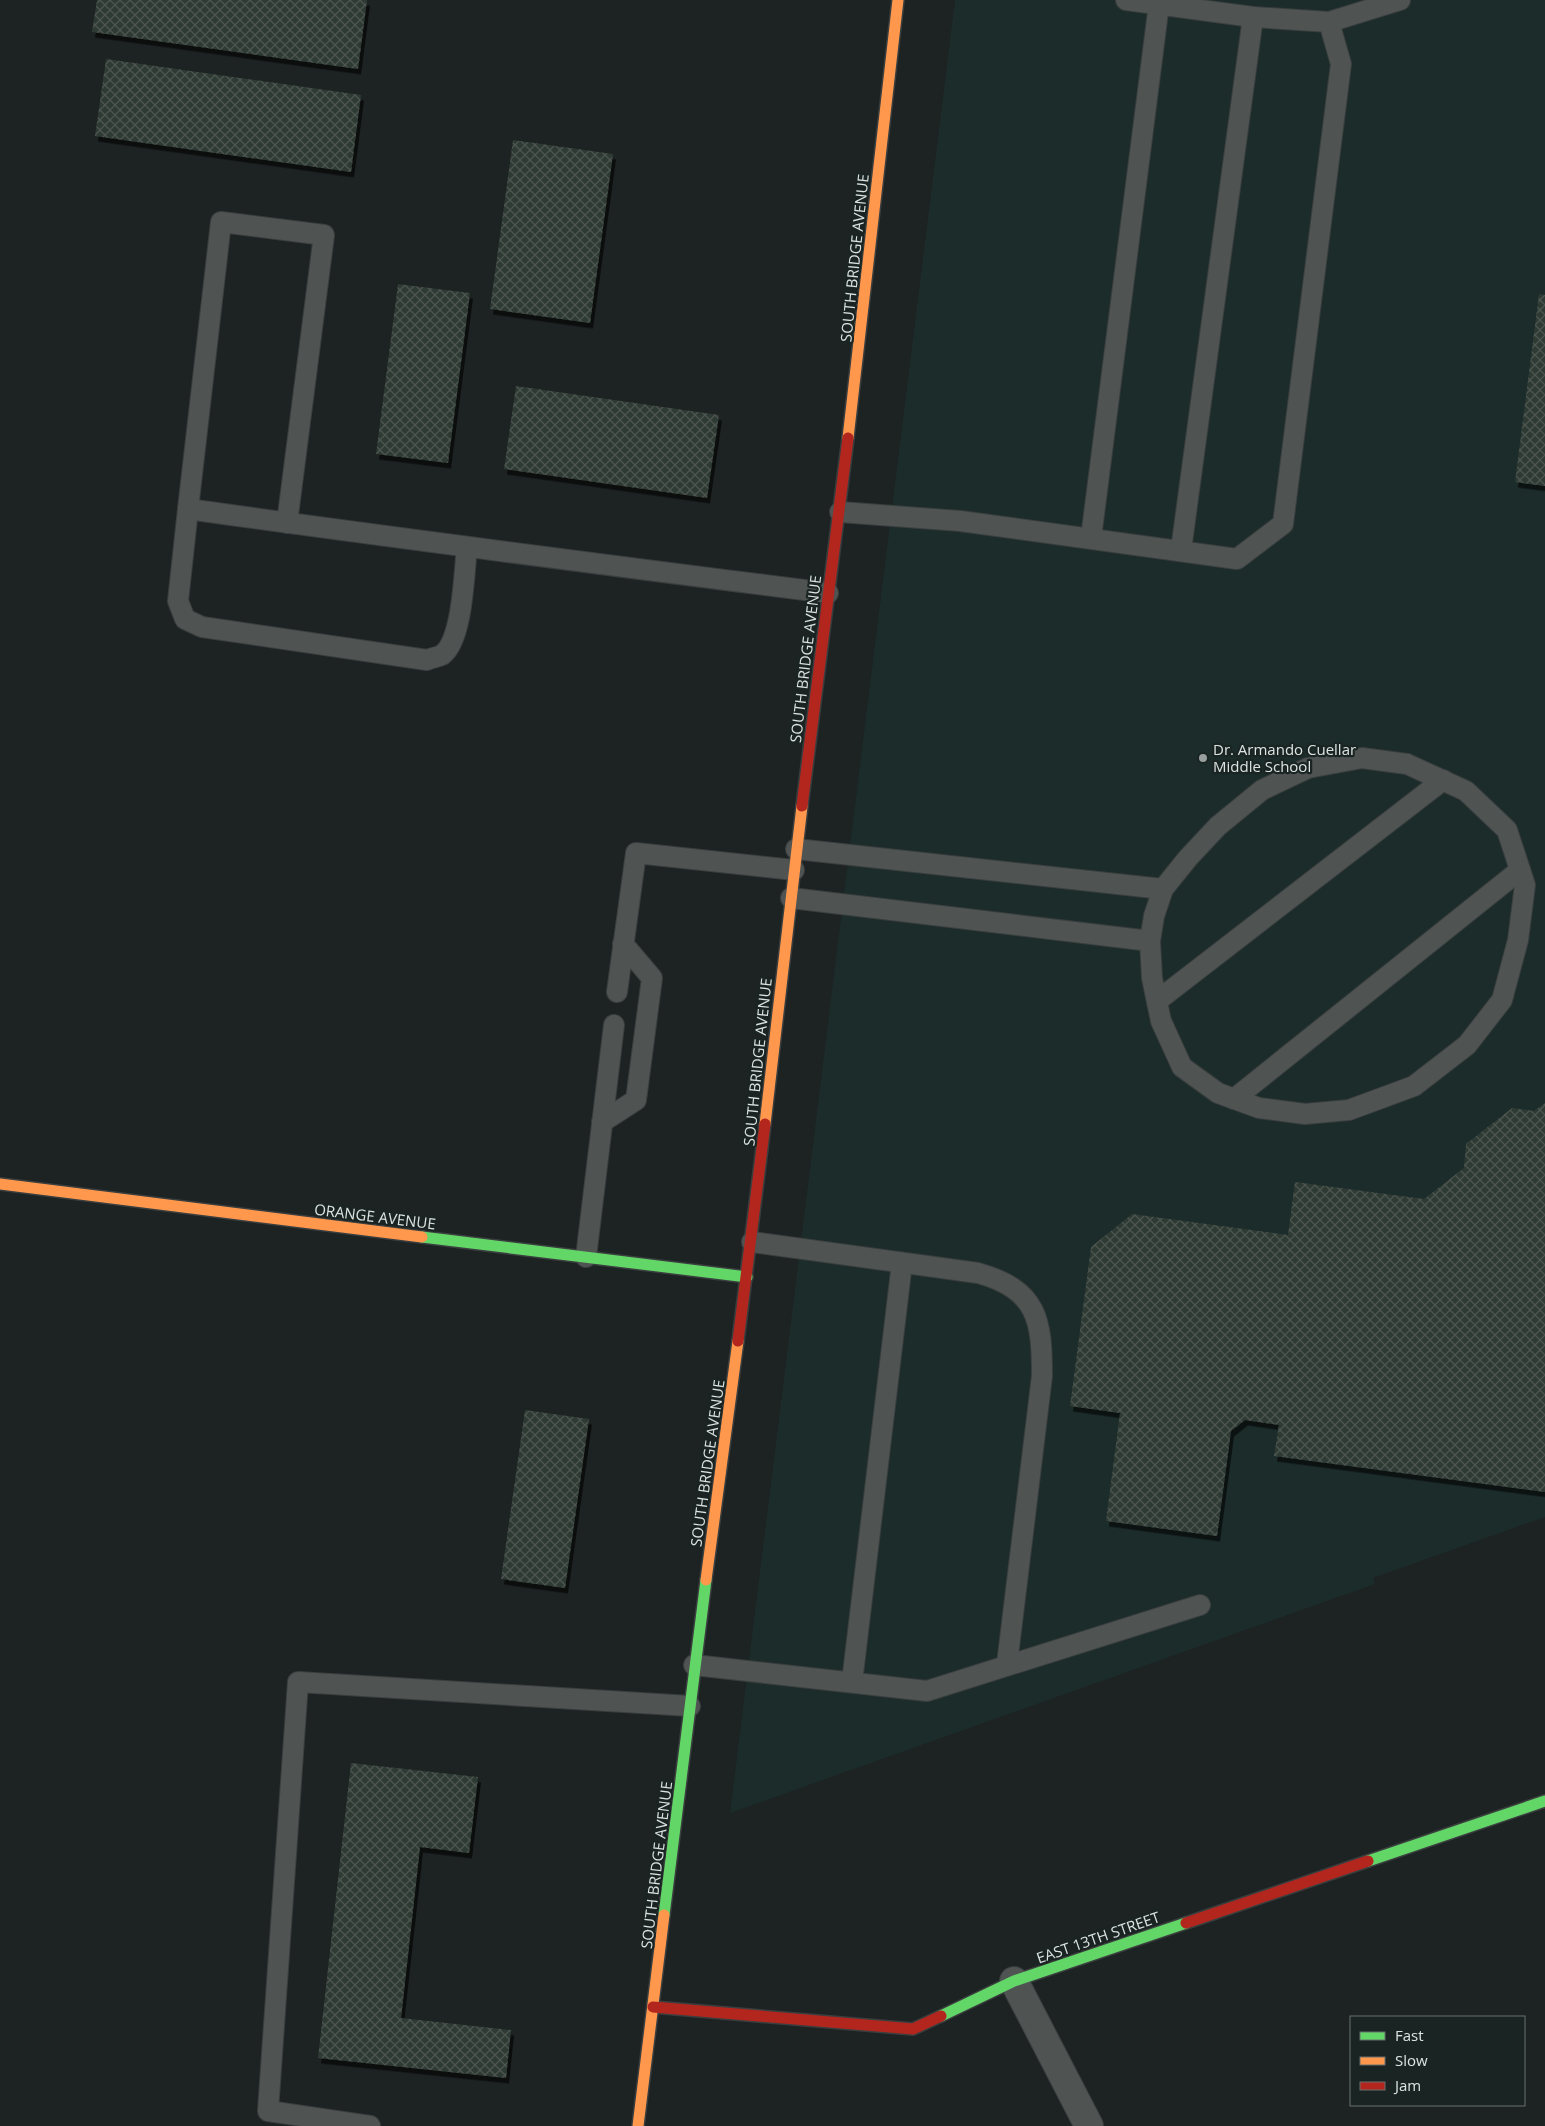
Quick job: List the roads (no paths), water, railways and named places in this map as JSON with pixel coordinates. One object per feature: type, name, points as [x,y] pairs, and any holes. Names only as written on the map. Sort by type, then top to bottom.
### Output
[{"type":"street","name":"SOUTH BRIDGE AVENUE","points":[[638,2126],[694,1665],[752,1242],[796,849],[840,512],[898,0]]},
{"type":"street","name":"ORANGE AVENUE","points":[[0,1184],[747,1277]]},
{"type":"street","name":"EAST 13TH STREET","points":[[653,2007],[913,2029],[1014,1981],[1545,1801]]},
{"type":"street","points":[[1014,1981],[1089,2126]]},
{"type":"lane","points":[[1126,0],[1253,17],[1329,22],[1400,0]]},
{"type":"lane","points":[[1091,538],[1159,4]]},
{"type":"lane","points":[[1180,550],[1253,17]]},
{"type":"lane","points":[[840,512],[960,521],[1237,559],[1283,524],[1341,64],[1329,22]]},
{"type":"lane","points":[[287,523],[324,235],[221,222],[178,601],[185,619],[202,627],[427,660],[442,655],[452,642],[458,623],[466,547]]},
{"type":"lane","points":[[188,509],[828,593]]},
{"type":"lane","points":[[1362,758],[1407,764],[1466,791],[1507,830],[1520,870],[1525,885],[1518,940],[1502,1000],[1467,1045],[1414,1086],[1349,1110],[1305,1114],[1258,1108],[1218,1093],[1182,1067],[1161,1022],[1152,978],[1150,941],[1154,916],[1164,889],[1218,826],[1262,790],[1308,768],[1362,758]]},
{"type":"lane","points":[[1157,1001],[1443,780]]},
{"type":"lane","points":[[796,849],[1164,889]]},
{"type":"lane","points":[[617,992],[636,853],[794,870]]},
{"type":"lane","points":[[1234,1099],[1520,870]]},
{"type":"lane","points":[[791,898],[1150,941]]},
{"type":"lane","points":[[602,1122],[636,1100],[652,978],[624,944]]},
{"type":"lane","points":[[586,1257],[614,1025]]},
{"type":"lane","points":[[752,1242],[978,1273],[1001,1279],[1022,1294],[1033,1310],[1042,1341],[1042,1376],[1007,1664]]},
{"type":"lane","points":[[852,1682],[902,1263]]},
{"type":"lane","points":[[694,1665],[927,1691],[1007,1664],[1200,1605]]},
{"type":"lane","points":[[370,2126],[268,2111],[298,1682],[690,1706]]},
{"type":"place","name":"Dr. Armando Cuellar Middle School","points":[[1203,758]]}]
